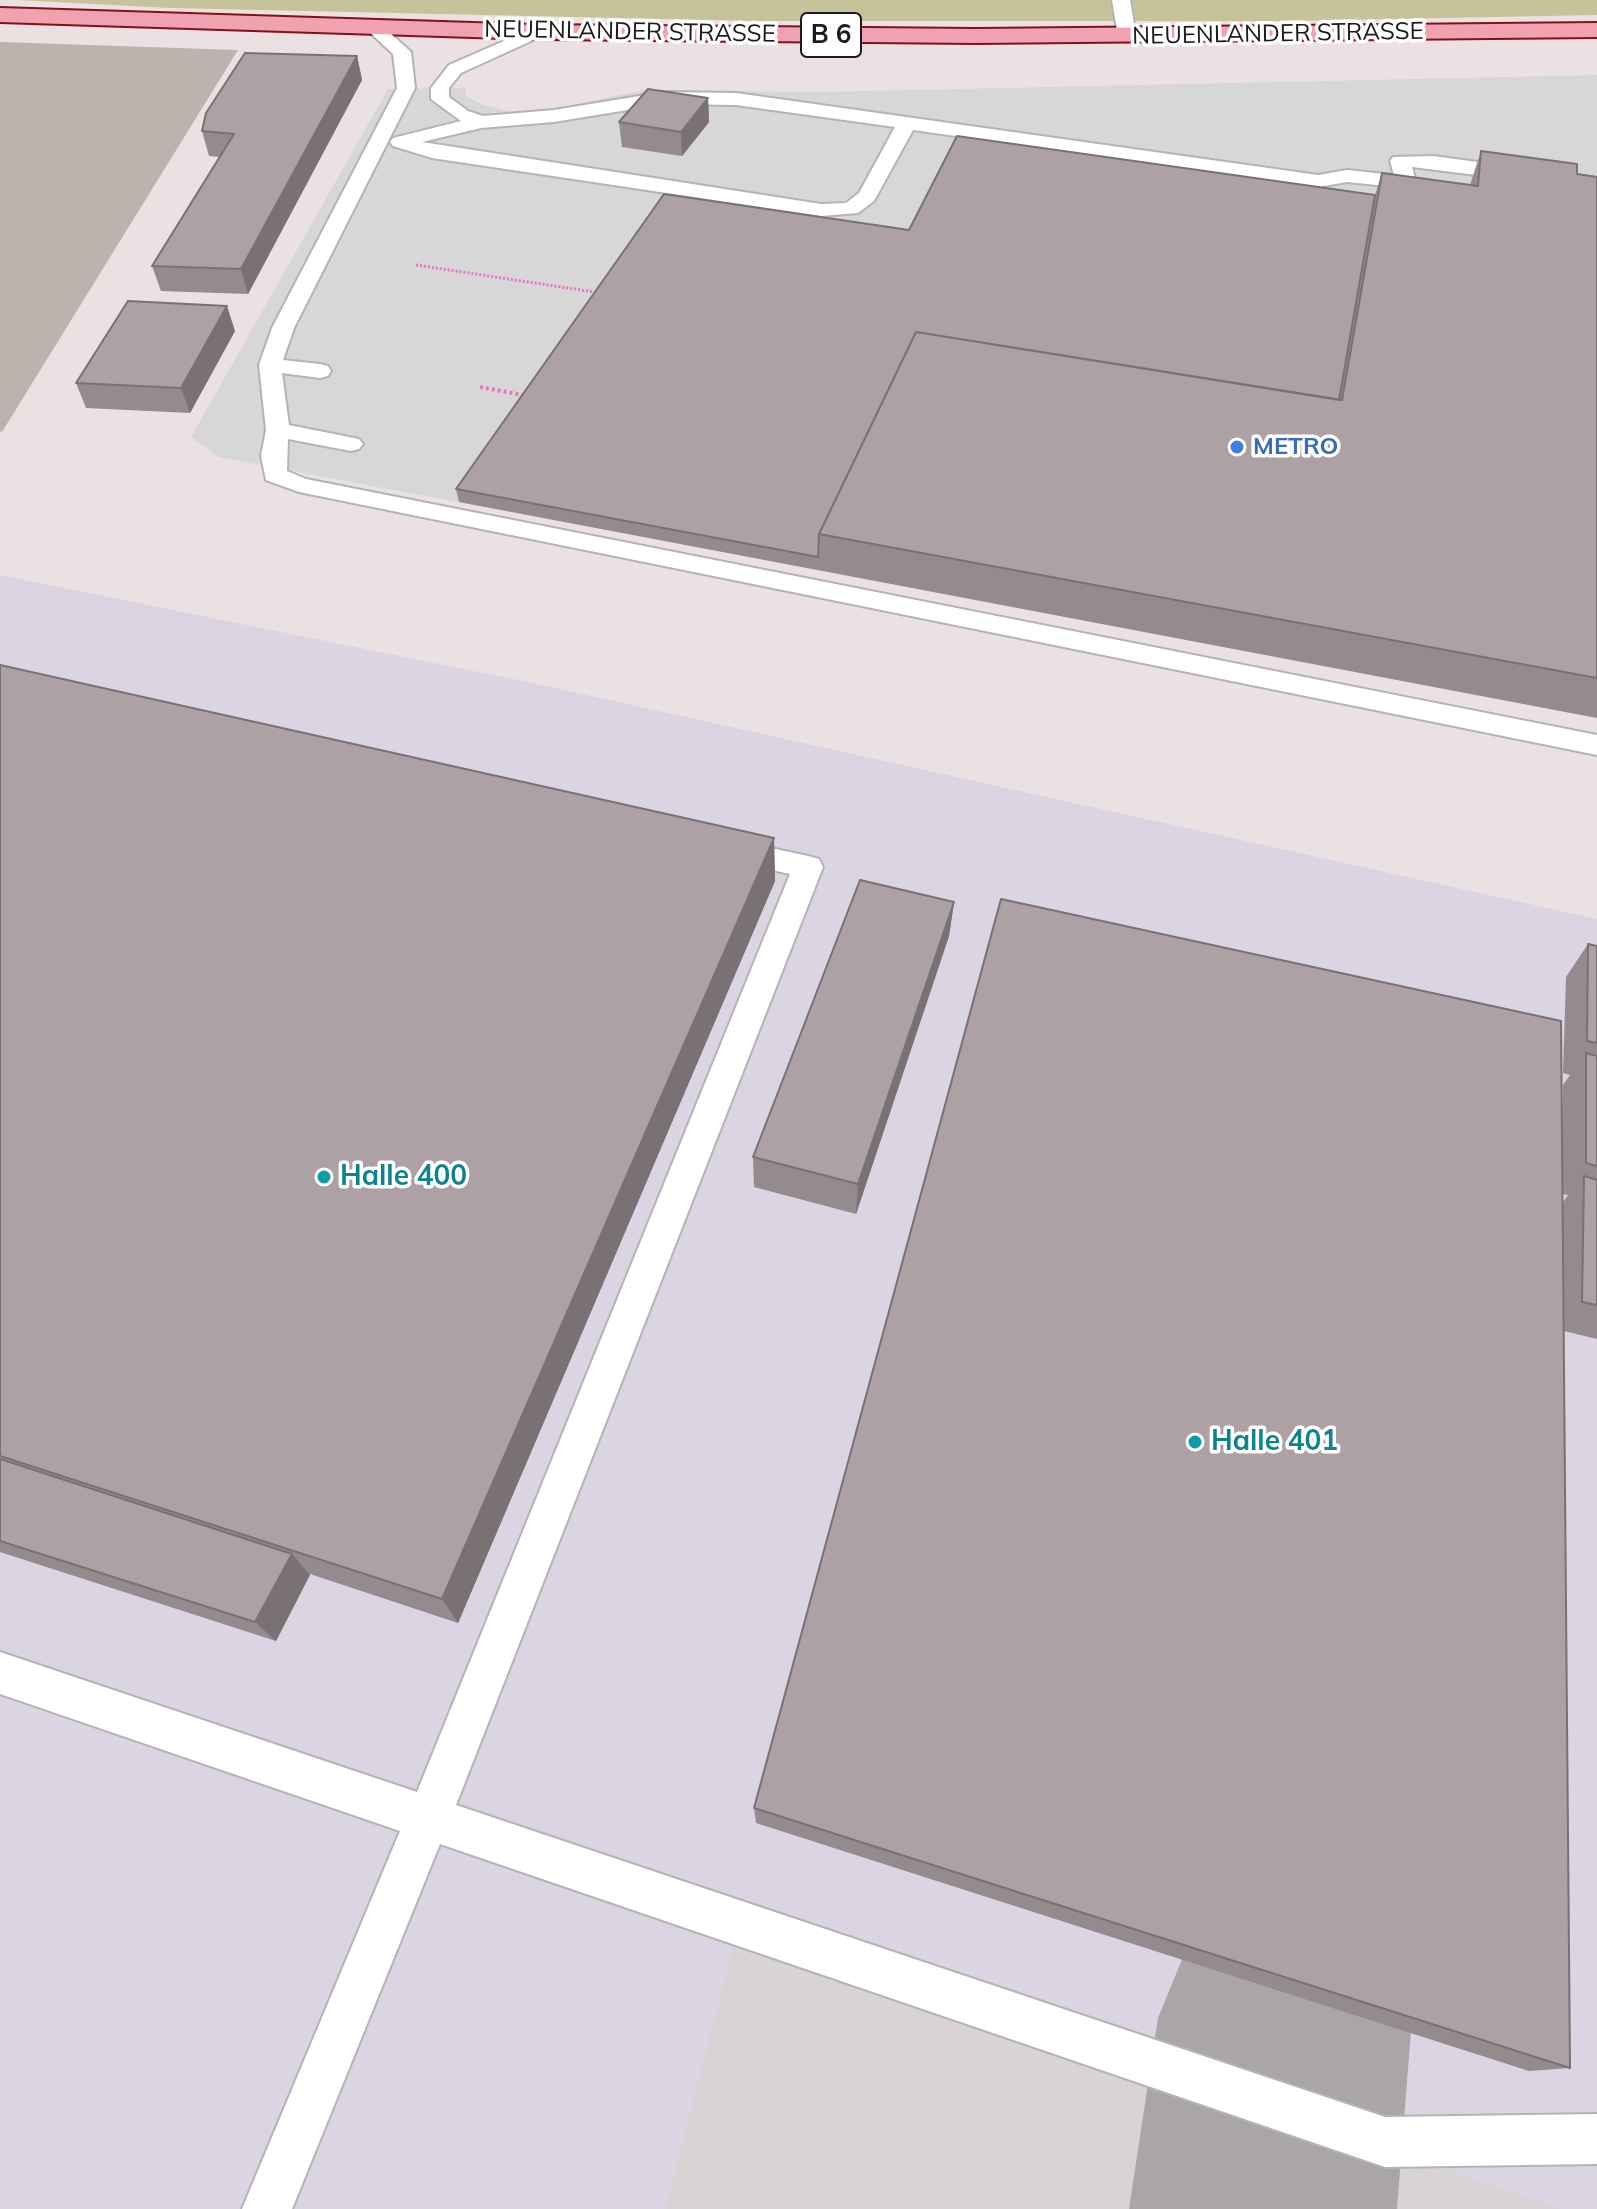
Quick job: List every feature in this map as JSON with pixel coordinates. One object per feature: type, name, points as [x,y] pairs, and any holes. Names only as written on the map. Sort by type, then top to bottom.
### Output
[{"type":"main road","name":"NEUENLANDER STRASSE","points":[[0,15],[536,32],[1127,36],[1597,30]]},
{"type":"lane","points":[[1121,0],[1127,36]]},
{"type":"lane","points":[[373,27],[402,52],[406,88],[394,133],[283,328],[270,365],[278,430],[273,456],[275,475],[299,485],[1597,745]]},
{"type":"lane","points":[[481,122],[461,115],[440,99],[440,88],[455,69],[536,32]]},
{"type":"lane","points":[[394,133],[554,116],[664,98],[763,102],[1318,181],[1347,176],[1406,182],[1400,161],[1433,162],[1597,184]]},
{"type":"lane","points":[[394,133],[432,152],[821,210],[851,209],[867,197],[908,121]]},
{"type":"lane","points":[[270,365],[320,371]]},
{"type":"lane","points":[[278,430],[351,444]]},
{"type":"lane","points":[[267,2209],[428,1819],[808,867],[699,843]]},
{"type":"lane","points":[[0,1673],[1385,2142],[1597,2139]]},
{"type":"path","points":[[416,265],[607,294]]},
{"type":"path","points":[[480,387],[535,397]]},
{"type":"shaded area","points":[[17,0],[1597,0],[1597,15],[1292,21],[755,21],[170,8]]},
{"type":"shaded area","points":[[0,42],[238,50],[2,432],[0,431]]},
{"type":"shaded area","points":[[1597,75],[1597,238],[914,368],[818,570],[218,457],[191,437],[388,89],[465,88],[466,96],[481,104],[513,112],[564,107],[643,90],[819,92]]},
{"type":"shaded area","points":[[0,575],[528,682],[1597,919],[1597,2209],[0,2209]]},
{"type":"shaded area","points":[[737,1931],[1562,2209],[666,2209]]},
{"type":"building","points":[[245,53],[357,56],[241,269],[152,266],[234,134],[202,131],[206,113]]},
{"type":"building","points":[[648,89],[708,98],[681,132],[619,122]]},
{"type":"building","points":[[957,136],[1375,195],[1339,400],[916,332],[819,534],[818,557],[456,489],[664,194],[909,230]]},
{"type":"building","name":"METRO","points":[[1481,151],[1577,164],[1577,174],[1597,177],[1597,678],[819,534],[916,332],[1342,400],[1382,173],[1478,186]]},
{"type":"building","points":[[128,301],[227,306],[181,388],[76,383]]},
{"type":"building","name":"Halle 400","points":[[0,665],[774,838],[442,1599],[0,1456]]},
{"type":"building","points":[[860,880],[954,902],[858,1184],[753,1157]]},
{"type":"building","name":"Halle 401","points":[[1001,899],[1561,1021],[1570,2068],[754,1808]]},
{"type":"building","points":[[1588,944],[1597,946],[1597,1043],[1587,1041]]},
{"type":"building","points":[[1586,1053],[1597,1056],[1597,1166],[1586,1163]]},
{"type":"building","points":[[1584,1176],[1597,1180],[1597,1305],[1582,1302]]},
{"type":"building","points":[[0,1459],[292,1554],[255,1622],[0,1541]]},
{"type":"taxiway","points":[[1263,2209],[1285,2018]]},
{"type":"place","name":"METRO","points":[[1237,447]]},
{"type":"place","name":"Halle 400","points":[[324,1177]]},
{"type":"place","name":"Halle 401","points":[[1195,1442]]}]
